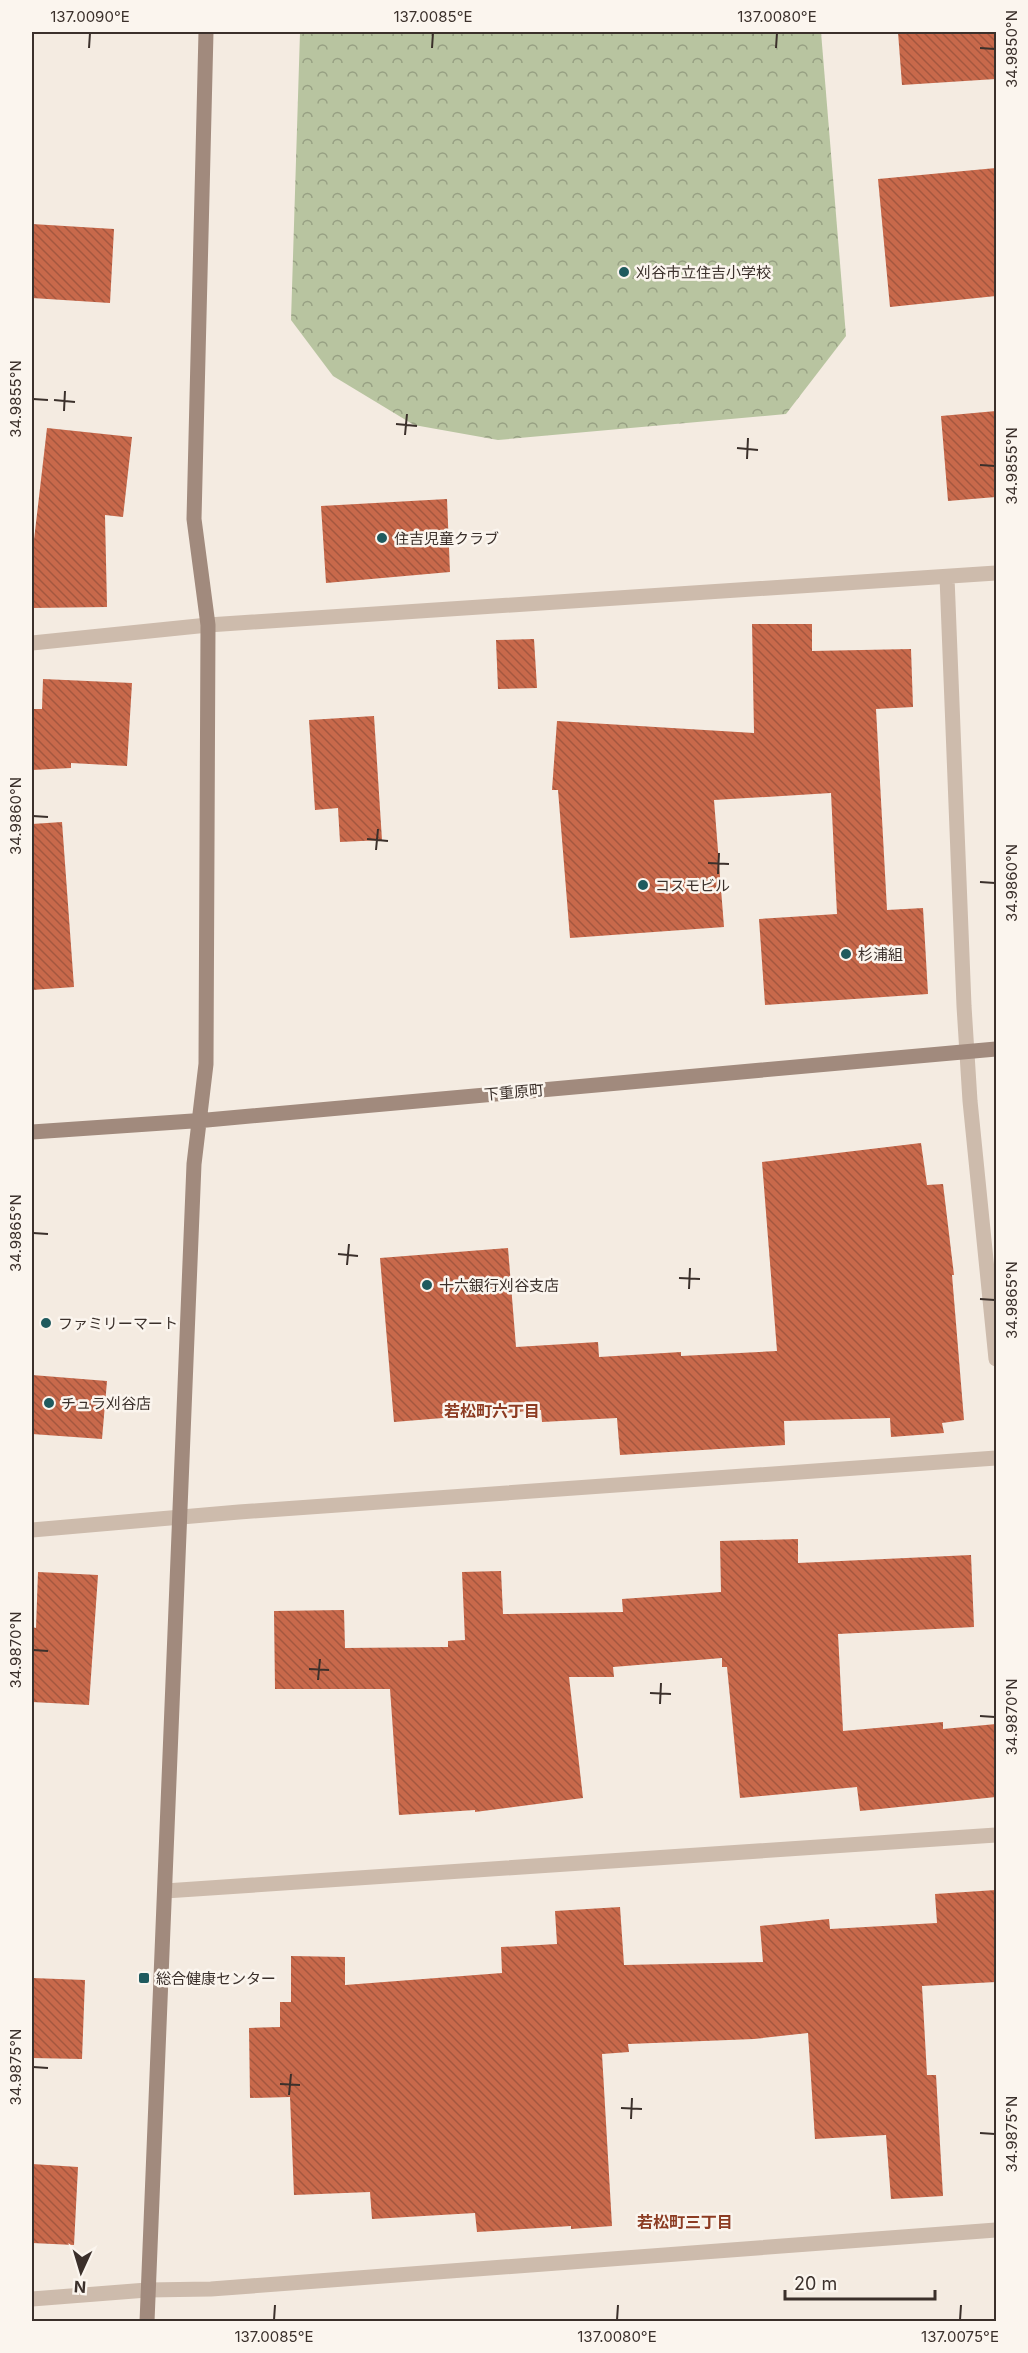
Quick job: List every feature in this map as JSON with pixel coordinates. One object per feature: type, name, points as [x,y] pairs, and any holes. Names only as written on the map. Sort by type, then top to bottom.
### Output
[{"type":"street","points":[[147,2322],[198,1120],[206,1064],[208,625],[194,519],[206,32]]},
{"type":"street","points":[[32,643],[208,625],[996,573]]},
{"type":"street","points":[[946,577],[970,1101],[996,1359]]},
{"type":"street","name":"下重原町","points":[[32,1132],[198,1120],[996,1049]]},
{"type":"street","points":[[32,1530],[180,1517],[996,1458]]},
{"type":"street","points":[[165,1891],[996,1835]]},
{"type":"street","points":[[32,2299],[147,2290],[211,2289],[996,2230]]},
{"type":"green space","points":[[300,32],[821,32],[846,336],[786,414],[498,440],[414,425],[333,376],[291,320]]},
{"type":"building","points":[[898,32],[996,32],[996,79],[902,85]]},
{"type":"building","points":[[996,168],[996,296],[890,307],[878,179]]},
{"type":"building","points":[[32,224],[114,229],[110,303],[32,298]]},
{"type":"building","points":[[996,411],[996,497],[948,501],[941,416]]},
{"type":"building","points":[[47,428],[132,437],[123,517],[105,515],[107,607],[32,608],[32,540],[34,540]]},
{"type":"building","points":[[447,499],[450,572],[326,583],[321,506]]},
{"type":"building","points":[[752,624],[812,624],[812,651],[911,649],[913,707],[876,709],[887,910],[923,908],[928,994],[765,1005],[759,919],[837,914],[831,793],[714,800],[724,927],[570,938],[558,790],[552,790],[557,721],[754,733]]},
{"type":"building","points":[[534,639],[537,688],[498,689],[496,640]]},
{"type":"building","points":[[43,679],[132,683],[127,766],[71,763],[71,768],[32,770],[32,709],[42,709]]},
{"type":"building","points":[[374,716],[382,840],[340,842],[338,808],[315,810],[309,720]]},
{"type":"building","points":[[62,822],[74,987],[32,990],[32,824]]},
{"type":"building","points":[[921,1143],[927,1185],[943,1184],[954,1275],[952,1275],[964,1420],[942,1423],[944,1433],[891,1437],[890,1418],[784,1421],[785,1445],[620,1455],[617,1418],[542,1422],[541,1410],[394,1422],[380,1258],[508,1248],[516,1347],[598,1342],[599,1357],[681,1352],[681,1356],[777,1351],[762,1162]]},
{"type":"building","points":[[32,1375],[107,1381],[102,1439],[32,1434]]},
{"type":"building","points":[[798,1539],[798,1563],[971,1555],[974,1627],[838,1634],[843,1731],[943,1722],[943,1729],[996,1724],[996,1797],[860,1811],[857,1787],[740,1798],[727,1667],[722,1667],[722,1658],[613,1667],[614,1677],[569,1677],[583,1798],[475,1812],[475,1810],[399,1815],[390,1689],[275,1689],[274,1611],[344,1610],[345,1648],[448,1647],[448,1641],[465,1640],[462,1572],[501,1571],[503,1614],[623,1612],[622,1599],[721,1592],[720,1541]]},
{"type":"building","points":[[38,1572],[98,1575],[89,1705],[32,1702],[32,1627],[36,1628]]},
{"type":"building","points":[[996,1890],[996,1982],[922,1986],[927,2075],[936,2075],[943,2196],[891,2199],[886,2135],[815,2139],[808,2033],[754,2039],[628,2044],[629,2052],[602,2054],[612,2226],[571,2229],[571,2226],[477,2232],[475,2213],[372,2219],[370,2192],[294,2195],[290,2097],[250,2098],[249,2028],[280,2027],[280,2002],[291,2002],[291,1956],[345,1957],[345,1985],[502,1973],[501,1947],[557,1944],[555,1911],[620,1907],[624,1965],[763,1962],[760,1926],[829,1919],[830,1929],[937,1923],[935,1894]]},
{"type":"building","points":[[32,1978],[85,1980],[82,2059],[32,2058]]},
{"type":"building","points":[[32,2164],[78,2167],[74,2245],[32,2243]]},
{"type":"place","name":"刈谷市立住吉小学校","points":[[624,272]]},
{"type":"place","name":"住吉児童クラブ","points":[[382,538]]},
{"type":"place","name":"コスモビル","points":[[643,885]]},
{"type":"place","name":"杉浦組","points":[[846,954]]},
{"type":"place","name":"十六銀行刈谷支店","points":[[427,1285]]},
{"type":"place","name":"ファミリーマート","points":[[46,1323]]},
{"type":"place","name":"チュラ刈谷店","points":[[49,1403]]},
{"type":"place","name":"総合健康センター","points":[[144,1978]]},
{"type":"district","name":"若松町六丁目","points":[[492,1411]]},
{"type":"district","name":"若松町三丁目","points":[[685,2222]]}]
